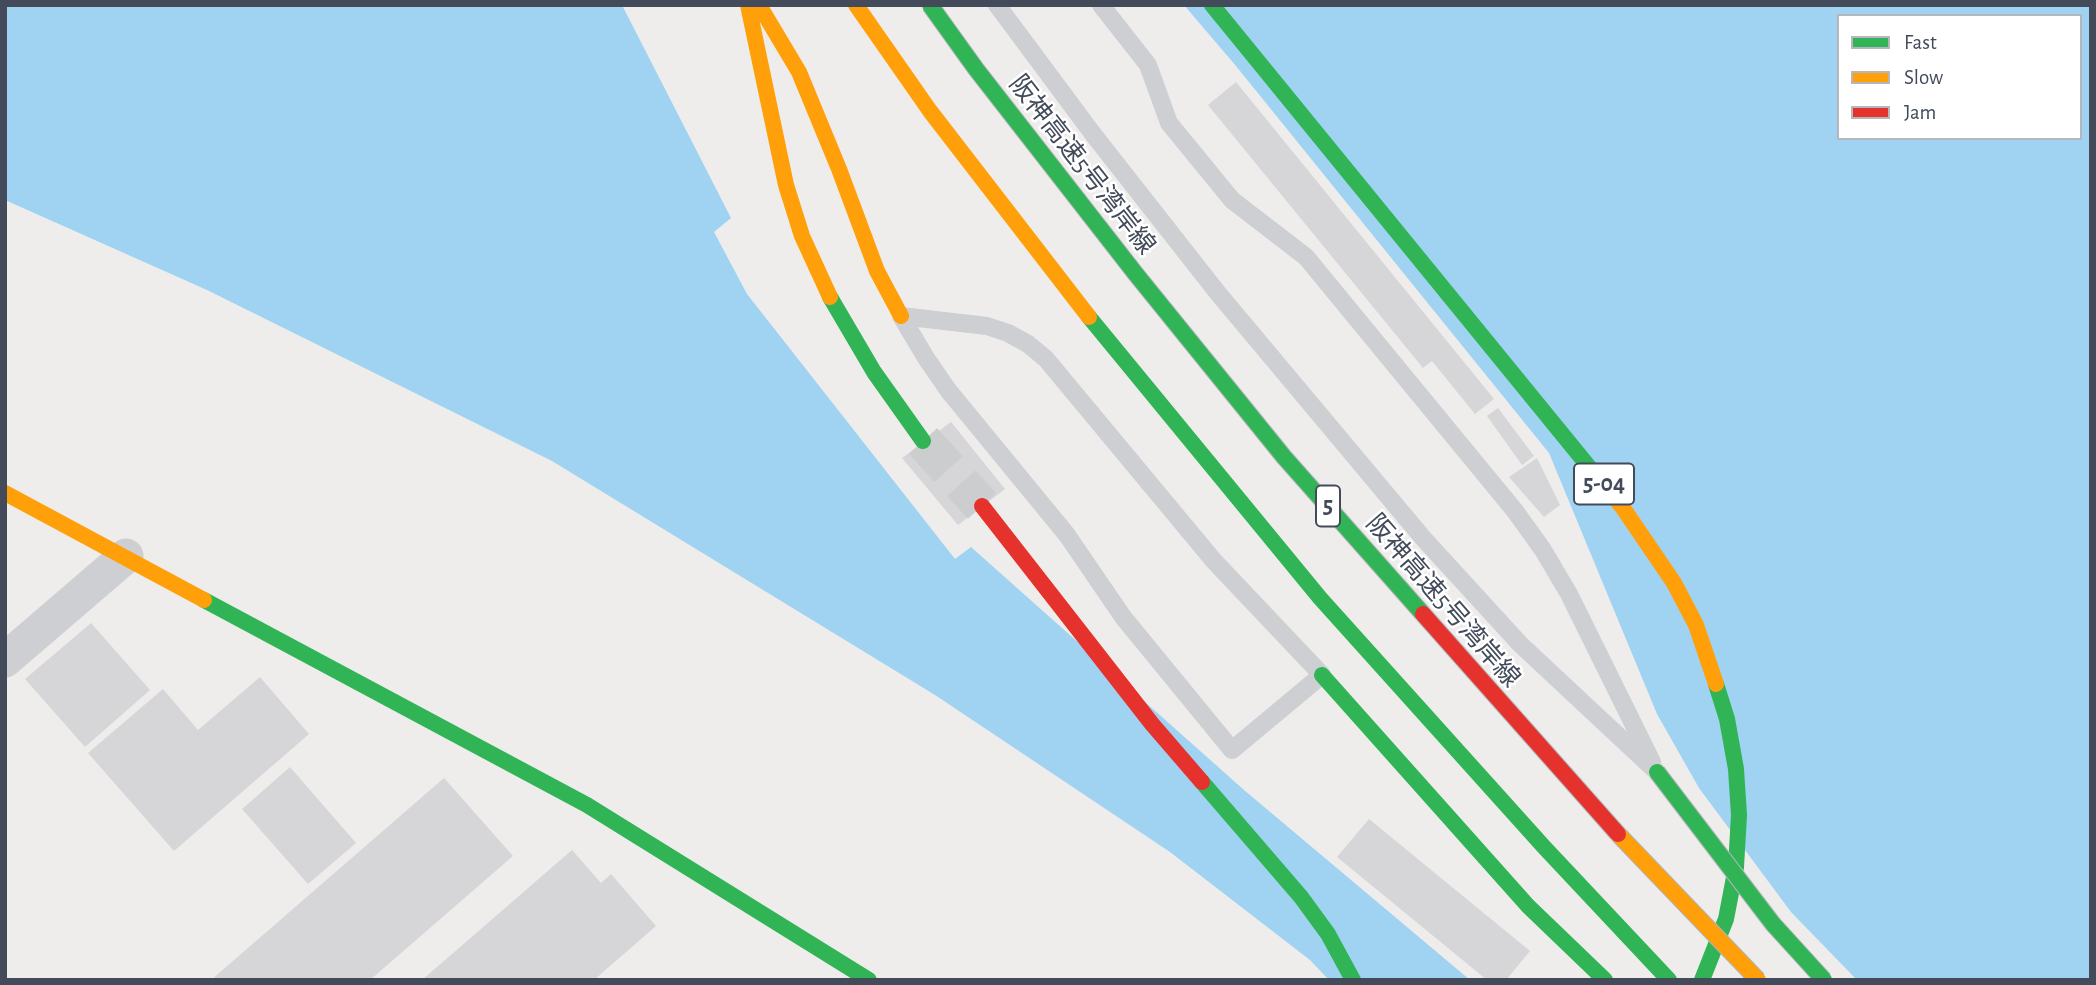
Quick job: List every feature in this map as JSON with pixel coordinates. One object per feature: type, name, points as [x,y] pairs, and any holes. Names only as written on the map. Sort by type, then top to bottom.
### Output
[{"type":"main road","points":[[748,5],[783,173],[807,247],[821,281],[845,326],[923,441]]},
{"type":"main road","points":[[759,5],[799,72],[862,234],[901,316]]},
{"type":"main road","points":[[856,5],[930,111],[1109,343],[1320,598],[1544,847],[1669,980]]},
{"type":"main road","name":"阪神高速5号湾岸線","points":[[930,5],[976,69],[1127,262],[1284,457],[1603,819],[1758,980]]},
{"type":"main road","name":"5-04","points":[[1212,5],[1623,508],[1668,573],[1696,625],[1727,719],[1736,769],[1739,815],[1736,867],[1726,919],[1702,980]]},
{"type":"main road","points":[[5,493],[587,805],[869,980]]},
{"type":"main road","points":[[982,506],[1152,724],[1301,897],[1328,934],[1353,980]]},
{"type":"main road","points":[[1322,675],[1528,906],[1605,980]]},
{"type":"main road","points":[[1657,772],[1773,924],[1824,980]]},
{"type":"street","points":[[5,660],[126,556]]},
{"type":"lane","points":[[997,5],[1093,134],[1217,292],[1423,538],[1520,643],[1657,772]]},
{"type":"lane","points":[[1101,5],[1148,65],[1169,123],[1232,200],[1306,257],[1515,511],[1543,550],[1569,594],[1657,772]]},
{"type":"lane","points":[[901,316],[987,326],[1028,344],[1046,359],[1214,561],[1322,675],[1232,750],[1123,617],[1067,535],[948,390],[901,316]]},
{"type":"water","points":[[5,5],[2091,5],[2091,980],[1329,980],[1310,960],[1170,852],[935,695],[552,461],[207,290],[5,200]]},
{"type":"pier","points":[[622,5],[1184,5],[1549,453],[1657,714],[1699,788],[1791,912],[1857,980],[1470,980],[1244,790],[971,547],[955,559],[747,294],[714,232],[731,218]]},
{"type":"building","points":[[1236,82],[1494,399],[1475,414],[1432,361],[1423,368],[1208,105]]},
{"type":"building","points":[[1498,408],[1534,456],[1522,465],[1487,416]]},
{"type":"building","points":[[951,422],[1005,489],[958,525],[902,458]]},
{"type":"building","points":[[1537,458],[1560,505],[1544,517],[1509,477]]},
{"type":"building","points":[[91,623],[150,690],[85,747],[25,679]]},
{"type":"building","points":[[260,677],[309,734],[174,851],[88,753],[163,689],[198,730]]},
{"type":"building","points":[[290,767],[356,843],[308,884],[242,809]]},
{"type":"building","points":[[444,778],[513,856],[370,980],[211,980]]},
{"type":"building","points":[[1369,819],[1530,951],[1506,980],[1487,980],[1337,857]]},
{"type":"building","points":[[572,850],[601,883],[611,874],[656,926],[594,980],[422,980]]},
{"type":"tunnel","points":[[923,441],[982,506]]},
{"type":"traffic: fast","points":[[930,5],[976,69],[1135,273],[1284,457],[1423,614]]},
{"type":"traffic: fast","points":[[1212,5],[1598,478]]},
{"type":"traffic: fast","points":[[830,297],[874,372],[923,441]]},
{"type":"traffic: fast","points":[[1089,317],[1320,598],[1544,847],[1669,980]]},
{"type":"traffic: fast","points":[[204,600],[587,805],[869,980]]},
{"type":"traffic: fast","points":[[1322,675],[1528,906],[1605,980]]},
{"type":"traffic: fast","points":[[1702,980],[1726,919],[1736,867],[1739,815],[1736,769],[1727,719],[1716,684]]},
{"type":"traffic: fast","points":[[1657,772],[1773,924],[1824,980]]},
{"type":"traffic: fast","points":[[1202,782],[1301,897],[1328,934],[1353,980]]},
{"type":"traffic: slow","points":[[748,5],[786,185],[802,236],[830,297]]},
{"type":"traffic: slow","points":[[759,5],[799,72],[877,271],[901,316]]},
{"type":"traffic: slow","points":[[856,5],[930,111],[1089,317]]},
{"type":"traffic: slow","points":[[1598,478],[1623,508],[1674,583],[1696,625],[1716,684]]},
{"type":"traffic: slow","points":[[5,493],[204,600]]},
{"type":"traffic: slow","points":[[1618,834],[1758,980]]},
{"type":"traffic: jam","points":[[982,506],[1152,724],[1202,782]]},
{"type":"traffic: jam","points":[[1423,614],[1618,834]]}]
